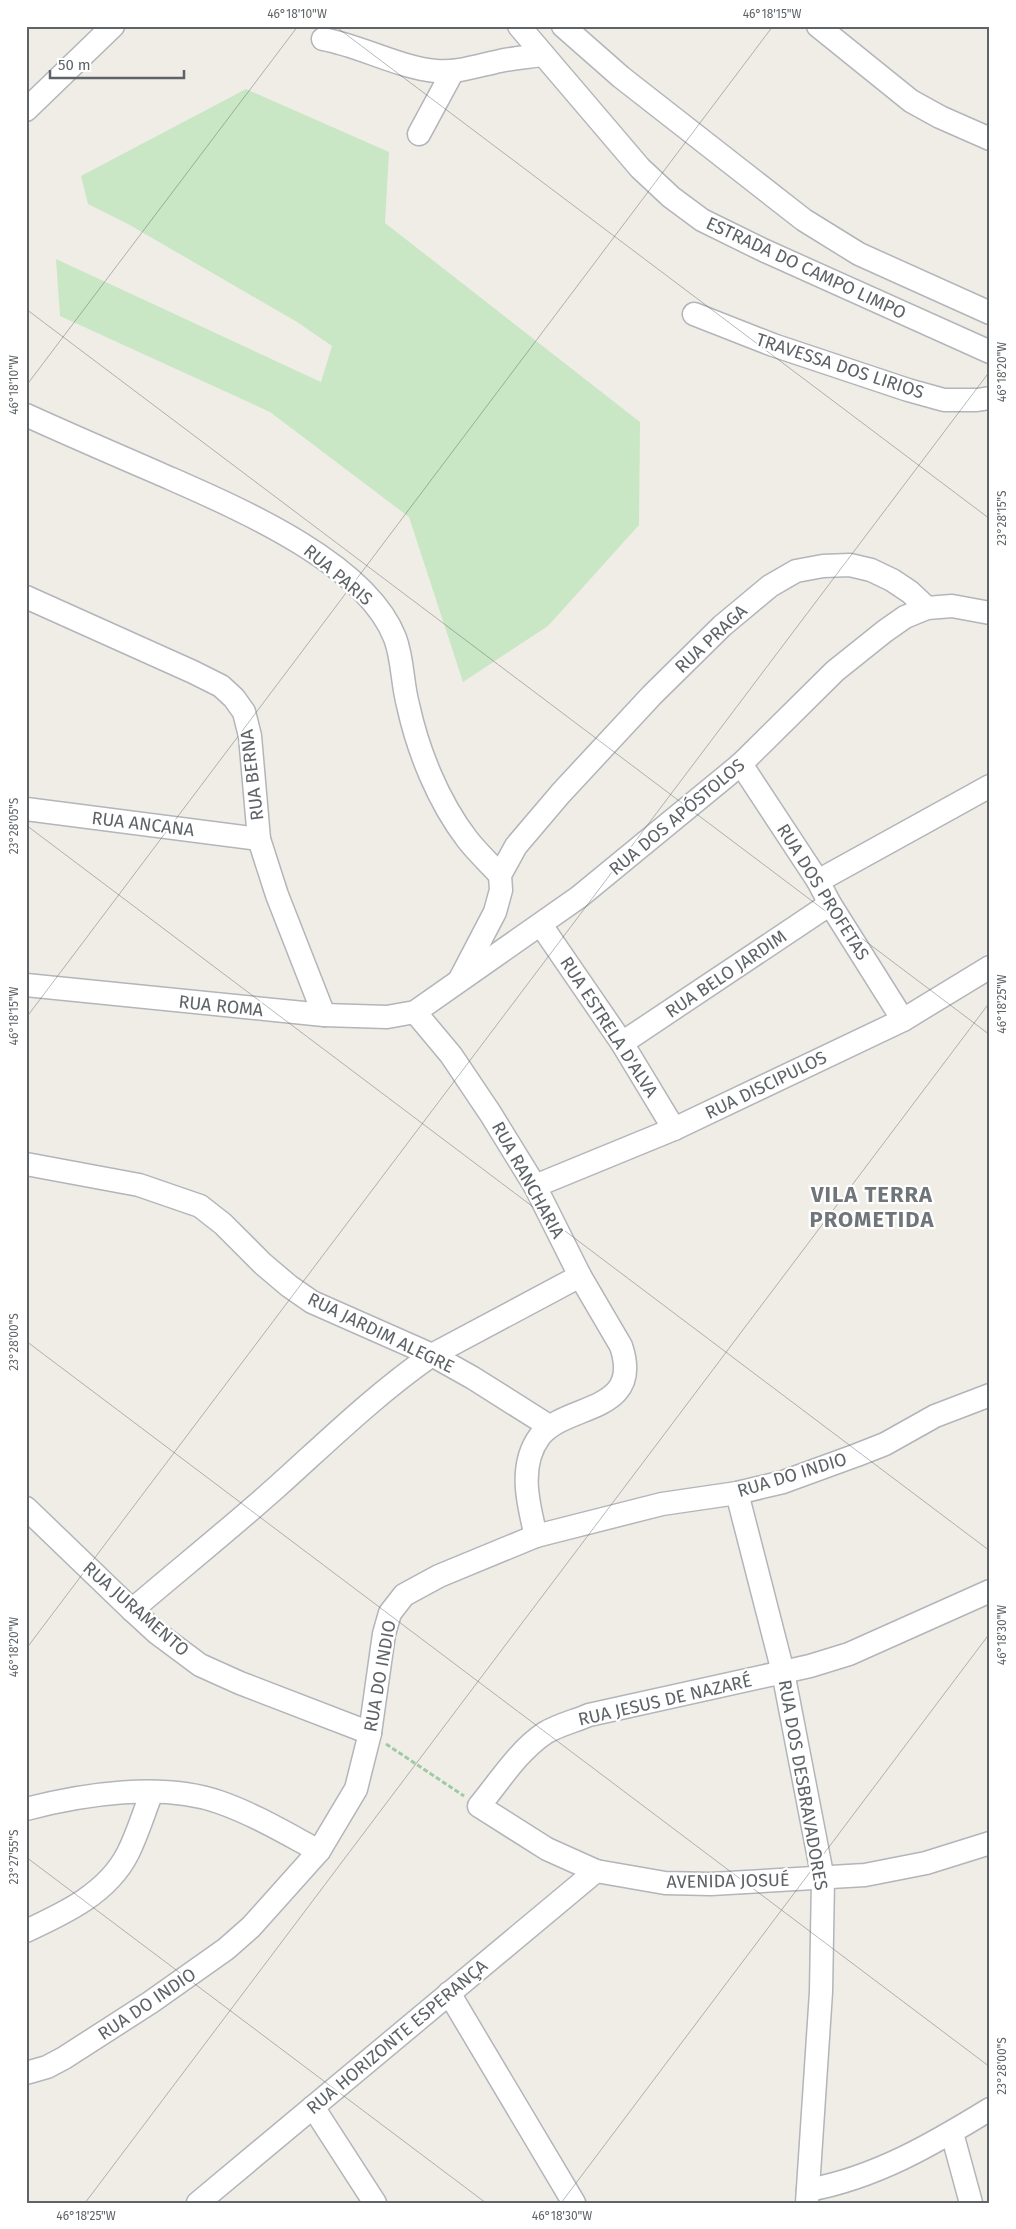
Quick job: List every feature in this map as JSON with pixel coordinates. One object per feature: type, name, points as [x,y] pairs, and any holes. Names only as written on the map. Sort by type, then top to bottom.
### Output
[{"type":"street","points":[[26,110],[113,26]]},
{"type":"street","name":"ESTRADA DO CAMPO LIMPO","points":[[520,26],[542,55],[640,168],[671,198],[702,220],[763,250],[990,352]]},
{"type":"street","name":"ESTRADA DO CAMPO LIMPO","points":[[563,26],[621,77],[804,220],[859,254],[987,307]]},
{"type":"street","points":[[818,26],[911,100],[940,117],[990,139]]},
{"type":"street","points":[[322,39],[338,41],[415,67],[436,71],[453,71],[501,60],[542,55]]},
{"type":"street","points":[[419,134],[453,71]]},
{"type":"street","name":"TRAVESSA DOS LIRIOS","points":[[694,314],[773,345],[908,390],[944,400],[990,398]]},
{"type":"street","name":"RUA PARIS","points":[[26,416],[235,506],[289,536],[336,568],[363,591],[385,617],[395,639],[402,666],[407,704],[417,738],[433,778],[450,813],[467,839],[500,875]]},
{"type":"street","name":"RUA PRAGA","points":[[500,875],[516,846],[612,737],[722,626],[770,586],[796,572],[823,566],[850,565],[871,570],[892,580],[910,592],[926,608]]},
{"type":"street","name":"RUA BERNA","points":[[26,597],[221,686],[234,698],[244,712],[250,736],[259,838],[277,895],[324,1016]]},
{"type":"street","points":[[926,608],[952,606],[990,614]]},
{"type":"street","name":"RUA DOS APÓSTOLOS","points":[[415,1012],[579,897],[742,764],[835,671],[905,617],[926,608]]},
{"type":"street","name":"RUA DOS PROFETAS","points":[[742,764],[818,881],[830,904],[902,1020]]},
{"type":"street","points":[[818,881],[990,786]]},
{"type":"street","name":"RUA ANCANA","points":[[26,809],[259,838]]},
{"type":"street","points":[[458,982],[495,912],[501,890],[500,875]]},
{"type":"street","name":"RUA BELO JARDIM","points":[[622,1043],[830,904]]},
{"type":"street","name":"RUA ESTRELA D'ALVA","points":[[541,925],[622,1043],[674,1129]]},
{"type":"street","name":"RUA DISCIPULOS","points":[[534,1186],[674,1129],[902,1020],[990,967]]},
{"type":"street","name":"RUA ROMA","points":[[26,985],[324,1016],[387,1017],[415,1012]]},
{"type":"street","name":"RUA RANCHARIA","points":[[415,1012],[450,1055],[484,1104],[534,1186],[580,1276],[621,1346],[626,1370],[624,1378],[615,1392],[600,1405],[549,1426]]},
{"type":"street","name":"RUA JARDIM ALEGRE","points":[[26,1164],[139,1185],[200,1206],[223,1224],[263,1264],[312,1302],[432,1355],[549,1426]]},
{"type":"street","points":[[132,1610],[218,1538],[382,1393],[432,1355],[580,1276]]},
{"type":"street","name":"RUA DO INDIO","points":[[26,2073],[46,2067],[64,2058],[151,2002],[226,1949],[251,1928],[319,1851],[356,1789],[370,1733],[384,1634],[390,1613],[404,1595],[438,1576],[536,1536],[662,1504],[737,1494],[783,1482],[884,1444],[934,1416],[990,1394]]},
{"type":"street","points":[[536,1536],[527,1499],[527,1472],[531,1453],[539,1437],[549,1426]]},
{"type":"street","name":"RUA DOS DESBRAVADORES","points":[[737,1494],[783,1672],[823,1879],[821,1992],[808,2196]]},
{"type":"street","name":"RUA JURAMENTO","points":[[26,1508],[132,1610],[158,1633],[200,1665],[240,1683],[370,1733]]},
{"type":"street","name":"RUA JESUS DE NAZARÉ","points":[[479,1806],[525,1750],[546,1733],[589,1715],[783,1672],[849,1654],[990,1591]]},
{"type":"street","points":[[26,1810],[47,1804],[104,1795],[152,1792],[185,1793],[219,1802],[319,1851]]},
{"type":"street","points":[[26,1931],[90,1898],[106,1882],[127,1854],[152,1792]]},
{"type":"street","name":"AVENIDA JOSUÉ","points":[[479,1806],[547,1849],[596,1871],[665,1883],[711,1884],[823,1879],[865,1875],[926,1863],[990,1843]]},
{"type":"street","name":"RUA HORIZONTE ESPERANÇA","points":[[198,2203],[596,1871]]},
{"type":"street","points":[[449,1993],[574,2203]]},
{"type":"street","points":[[313,2107],[375,2203]]},
{"type":"street","points":[[808,2196],[824,2187],[886,2167],[952,2133],[990,2109]]},
{"type":"street","points":[[952,2133],[971,2203]]},
{"type":"path","points":[[370,1733],[479,1806]]},
{"type":"green space","points":[[246,89],[389,152],[385,223],[640,422],[639,525],[548,626],[463,682],[409,517],[270,412],[60,316],[56,259],[321,382],[332,346],[297,322],[128,224],[88,204],[81,176]]},
{"type":"district","name":"VILA TERRA PROMETIDA","points":[[872,1206]]}]
